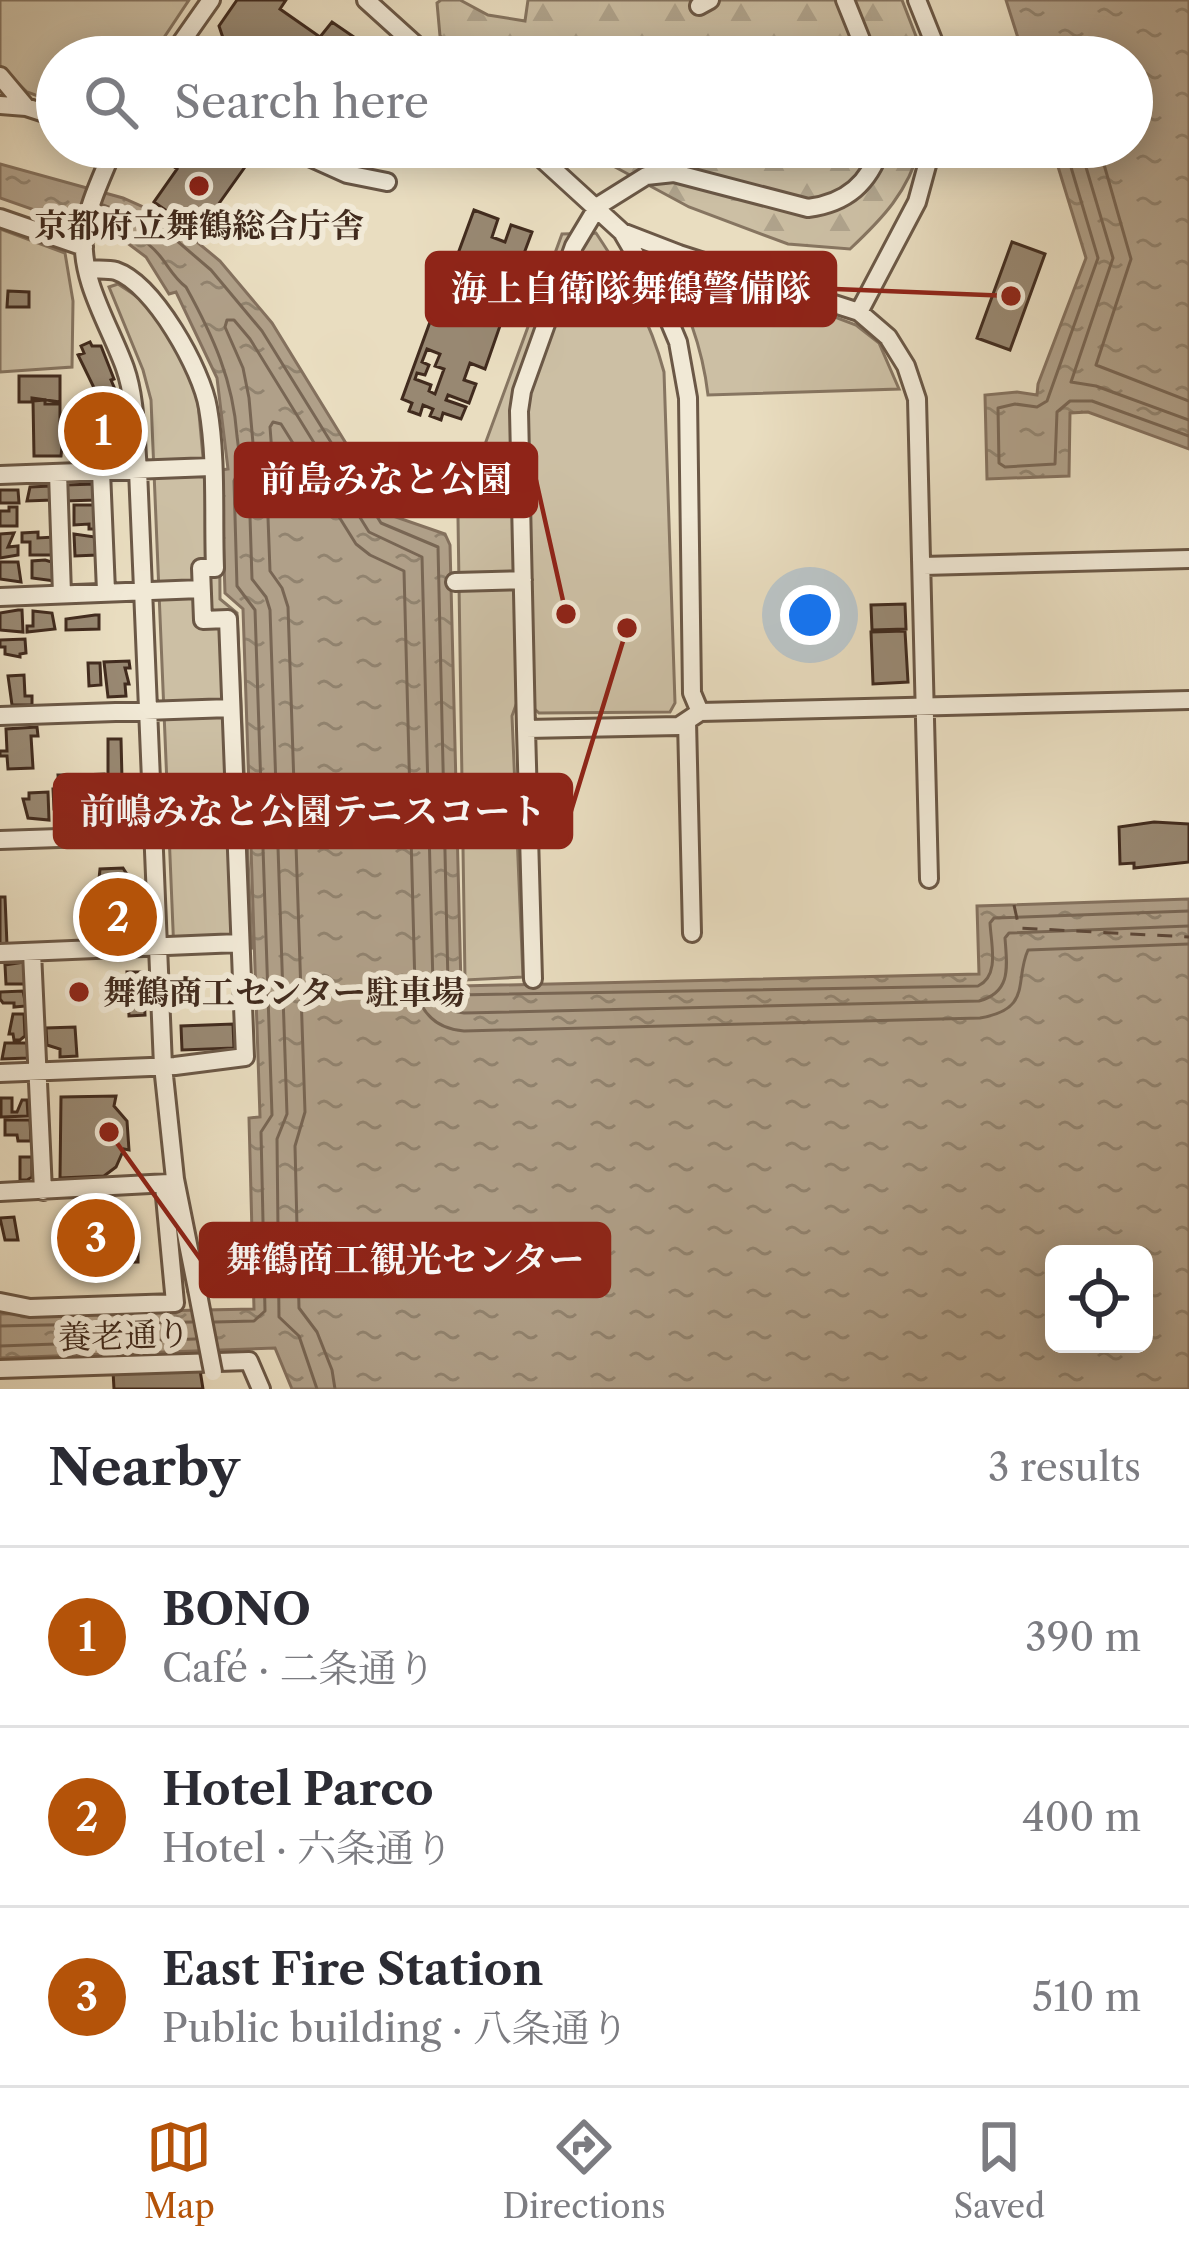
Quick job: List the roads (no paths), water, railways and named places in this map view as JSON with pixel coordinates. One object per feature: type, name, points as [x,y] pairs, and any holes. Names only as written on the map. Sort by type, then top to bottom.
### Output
[{"type":"street","points":[[186,36],[211,0]]},
{"type":"street","points":[[366,0],[406,36]]},
{"type":"street","points":[[845,0],[860,36]]},
{"type":"street","points":[[916,0],[930,36]]},
{"type":"street","points":[[0,76],[26,107]]},
{"type":"street","points":[[0,105],[36,110]]},
{"type":"street","points":[[0,1302],[30,1308],[175,1303],[138,470],[126,372],[88,269],[84,239],[105,168]]},
{"type":"street","points":[[334,168],[387,182]]},
{"type":"street","points":[[554,168],[622,232],[657,292],[678,342],[685,380],[693,717],[692,933]]},
{"type":"street","points":[[533,979],[519,411],[574,246],[598,206],[646,176],[674,173],[808,208],[830,206],[858,189],[874,168]]},
{"type":"street","points":[[859,312],[917,202],[926,168]]},
{"type":"street","points":[[0,218],[84,239]]},
{"type":"street","points":[[622,232],[859,312],[888,338],[906,366],[917,399],[929,879]]},
{"type":"street","points":[[0,1073],[245,1058],[228,619],[203,620],[201,589],[201,568],[214,568],[208,408],[174,327],[151,299],[118,272],[88,269]]},
{"type":"street","points":[[0,475],[211,467]]},
{"type":"street","points":[[101,471],[106,591]]},
{"type":"street","points":[[58,472],[62,594]]},
{"type":"street","points":[[923,566],[1189,559]]},
{"type":"street","points":[[455,582],[523,580]]},
{"type":"street","points":[[0,597],[201,589]]},
{"type":"street","points":[[526,729],[679,726],[693,717],[924,705],[1189,700]]},
{"type":"street","points":[[0,716],[231,708]]},
{"type":"street","points":[[0,840],[236,832]]},
{"type":"street","points":[[0,953],[239,943]]},
{"type":"street","points":[[32,952],[43,1191]]},
{"type":"street","points":[[0,1192],[169,1183]]},
{"type":"street","points":[[169,1183],[197,1289],[214,1381]]},
{"type":"street","name":"養老通り","points":[[0,1369],[249,1361],[261,1389]]},
{"type":"water","points":[[1006,0],[1189,0],[1189,449],[1088,412],[1070,413],[1069,476],[987,479],[985,395],[1037,395],[1086,258],[1058,168],[1153,168],[1153,36],[1017,36]]},
{"type":"water","points":[[0,164],[123,198],[168,218],[220,261],[272,323],[390,515],[445,534],[450,545],[461,986],[979,974],[977,906],[1189,899],[1189,1389],[292,1389],[275,1348],[0,1358],[0,1314],[254,1309],[249,1118],[260,1117],[243,609],[225,593],[221,470],[228,469],[217,378],[176,292],[169,294],[146,257],[126,242],[0,198]]},
{"type":"place","name":"京都府立舞鶴総合庁舎","points":[[199,186]]},
{"type":"place","name":"海上自衛隊舞鶴警備隊","points":[[1011,296]]},
{"type":"place","name":"BONO","points":[[103,431]]},
{"type":"place","name":"前島みなと公園","points":[[566,614]]},
{"type":"place","name":"前嶋みなと公園テニスコート","points":[[627,628]]},
{"type":"place","name":"Hotel Parco","points":[[118,917]]},
{"type":"place","name":"舞鶴商工センター駐車場","points":[[79,992]]},
{"type":"place","name":"舞鶴商工観光センター","points":[[109,1132]]},
{"type":"place","name":"East Fire Station","points":[[96,1238]]}]
